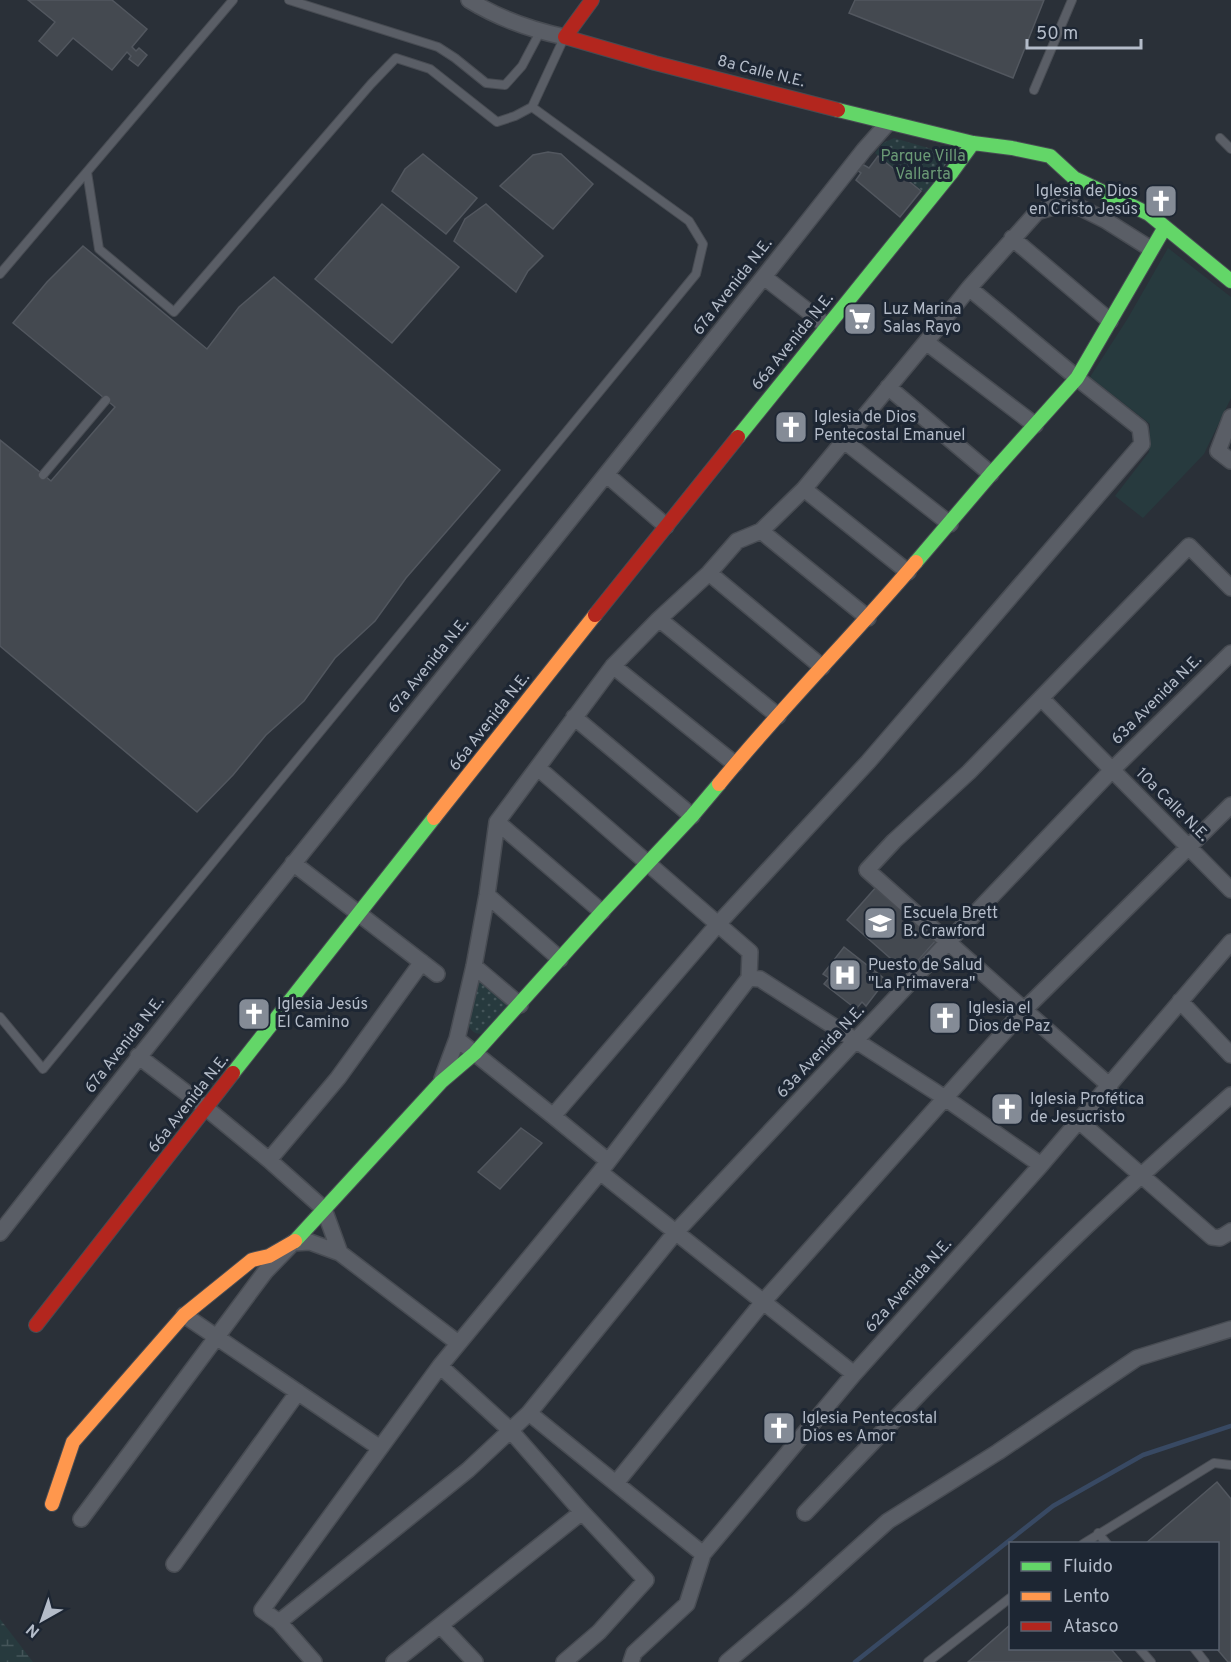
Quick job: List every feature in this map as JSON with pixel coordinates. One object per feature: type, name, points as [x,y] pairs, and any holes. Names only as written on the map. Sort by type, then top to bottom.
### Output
[{"type":"street","points":[[565,37],[592,0]]},
{"type":"street","name":"8a Calle N.E.","points":[[479,3],[540,32],[655,63],[888,123],[974,143],[1050,156],[1074,178],[1149,214],[1165,227]]},
{"type":"street","name":"67a Avenida N.E.","points":[[0,1233],[138,1056],[888,123]]},
{"type":"street","name":"66a Avenida N.E.","points":[[36,1324],[666,525],[974,143]]},
{"type":"street","points":[[441,1082],[457,1039],[474,966],[498,822],[613,666],[710,573],[737,541],[761,531],[804,489],[969,288],[1037,212],[1057,206],[1081,208],[1151,249]]},
{"type":"street","points":[[81,1519],[265,1272],[293,1243],[317,1202],[441,1082],[475,1053],[520,1005],[868,618],[991,474],[1077,378],[1165,227],[1231,281]]},
{"type":"street","points":[[1012,238],[1110,321]]},
{"type":"street","points":[[764,277],[827,326]]},
{"type":"street","points":[[554,1116],[718,924],[868,762],[1142,444],[1140,428],[969,288]]},
{"type":"street","points":[[926,342],[1035,425]]},
{"type":"street","points":[[888,387],[991,474]]},
{"type":"street","points":[[1231,417],[1218,451],[1231,461]]},
{"type":"street","points":[[843,440],[950,524]]},
{"type":"street","points":[[607,475],[666,525]]},
{"type":"street","points":[[804,489],[908,572]]},
{"type":"street","points":[[761,531],[868,618]]},
{"type":"street","points":[[1110,1086],[867,870],[894,841],[969,772],[1189,546],[1231,588]]},
{"type":"street","points":[[710,573],[822,667]]},
{"type":"street","points":[[659,620],[778,716]]},
{"type":"street","name":"63a Avenida N.E.","points":[[279,1622],[468,1470],[529,1413],[675,1233],[1112,770],[1231,653]]},
{"type":"street","points":[[613,666],[735,764]]},
{"type":"street","name":"10a Calle N.E.","points":[[1041,698],[1231,890]]},
{"type":"street","points":[[574,717],[692,816]]},
{"type":"street","points":[[314,1662],[279,1622],[262,1610],[440,1366],[604,1167],[749,978],[750,952],[538,768]]},
{"type":"street","points":[[616,1483],[763,1302],[1024,1010],[1231,805]]},
{"type":"street","points":[[498,822],[602,912]]},
{"type":"street","points":[[293,863],[437,974]]},
{"type":"street","points":[[487,896],[560,959]]},
{"type":"street","name":"62a Avenida N.E.","points":[[631,1662],[634,1653],[687,1604],[703,1554],[854,1374],[1110,1086],[1231,942]]},
{"type":"street","points":[[269,1160],[338,1078],[422,962]]},
{"type":"street","points":[[474,966],[520,1005]]},
{"type":"street","points":[[749,978],[760,979],[945,1098],[1041,1165]]},
{"type":"street","points":[[1180,1001],[1231,1055]]},
{"type":"street","points":[[457,1039],[554,1116],[604,1167],[675,1233],[854,1374]]},
{"type":"street","points":[[138,1056],[206,1108],[317,1202],[340,1253]]},
{"type":"street","points":[[805,1514],[1050,1262],[1141,1175],[1231,1095]]},
{"type":"street","points":[[1079,1121],[1212,1237],[1220,1238],[1231,1231]]},
{"type":"street","points":[[52,1504],[73,1442],[184,1315],[252,1260],[272,1255],[293,1243],[310,1242],[340,1253],[458,1343]]},
{"type":"street","points":[[184,1315],[380,1448]]},
{"type":"street","points":[[727,1662],[888,1521],[999,1452],[1137,1358],[1231,1329]]},
{"type":"street","points":[[440,1366],[510,1430],[646,1580],[599,1632],[564,1662]]},
{"type":"street","points":[[174,1564],[298,1392]]},
{"type":"street","points":[[529,1413],[703,1554]]},
{"type":"street","points":[[394,1662],[582,1512]]},
{"type":"street","points":[[441,1626],[475,1662]]},
{"type":"lane","points":[[0,274],[233,0]]},
{"type":"lane","points":[[289,0],[438,47],[486,83],[505,85],[522,66],[540,32]]},
{"type":"lane","points":[[1034,90],[1072,0]]},
{"type":"lane","points":[[87,172],[99,249],[172,314],[396,58],[430,69],[497,122],[532,107],[565,37]]},
{"type":"lane","points":[[0,1017],[44,1069],[696,274],[703,244],[689,221],[532,107]]},
{"type":"lane","points":[[1220,138],[1231,149]]},
{"type":"lane","points":[[44,475],[106,400]]},
{"type":"lane","points":[[1086,1542],[1214,1463],[1231,1465]]},
{"type":"lane","points":[[1098,1533],[1105,1542]]},
{"type":"lane","points":[[928,1662],[1009,1600]]},
{"type":"lane","points":[[1142,1650],[1151,1662]]},
{"type":"lane","points":[[1196,1650],[1205,1662]]},
{"type":"green space","name":"Parque Villa Vallarta","points":[[894,138],[952,155],[926,194],[875,153],[883,143]]},
{"type":"green space","points":[[1168,248],[1231,297],[1231,398],[1204,454],[1143,518],[1115,496],[1149,452],[1150,424],[1090,377],[1128,318]]},
{"type":"green space","points":[[478,978],[508,1005],[483,1034],[473,1032],[467,1023]]},
{"type":"green space","points":[[0,1619],[33,1662],[0,1662]]},
{"type":"building","points":[[28,0],[112,0],[147,29],[132,47],[136,51],[139,48],[147,55],[138,66],[129,59],[131,56],[127,52],[112,70],[73,38],[57,56],[39,41],[55,22]]},
{"type":"building","points":[[855,0],[1044,0],[1013,78],[849,13]]},
{"type":"building","points":[[548,152],[561,154],[593,184],[553,229],[500,186],[533,155]]},
{"type":"building","points":[[423,154],[477,198],[446,234],[392,191],[405,169]]},
{"type":"building","points":[[878,156],[921,191],[900,217],[856,180],[861,173],[857,170],[862,164],[869,168]]},
{"type":"building","points":[[382,204],[459,267],[392,343],[315,279]]},
{"type":"building","points":[[486,204],[543,256],[528,271],[516,292],[454,241],[465,219]]},
{"type":"building","points":[[83,246],[207,349],[239,307],[274,277],[500,470],[406,578],[375,621],[335,658],[304,701],[266,735],[233,775],[197,812],[0,646],[0,440],[51,481],[115,407],[13,323],[47,282]]},
{"type":"building","points":[[877,886],[937,939],[907,973],[847,920]]},
{"type":"building","points":[[844,947],[886,980],[866,1006],[862,1002],[856,1009],[824,984],[829,978],[823,974]]},
{"type":"building","points":[[521,1128],[542,1143],[500,1189],[478,1172]]},
{"type":"building","points":[[1217,1482],[1231,1499],[1231,1662],[1228,1662],[1218,1650],[1219,1542],[1147,1542]]},
{"type":"building","points":[[1009,1626],[1009,1650],[1112,1650],[1122,1662],[968,1662]]},
{"type":"waterway","points":[[855,1662],[1053,1506],[1143,1455],[1231,1426]]},
{"type":"traffic: fast","points":[[838,110],[973,143],[1050,156],[1074,178],[1149,214],[1231,281]]},
{"type":"traffic: fast","points":[[738,437],[973,143]]},
{"type":"traffic: fast","points":[[916,562],[1077,378],[1165,227]]},
{"type":"traffic: fast","points":[[295,1241],[441,1082],[475,1053],[719,784]]},
{"type":"traffic: fast","points":[[233,1073],[434,818]]},
{"type":"traffic: slow","points":[[719,784],[767,727],[916,562]]},
{"type":"traffic: slow","points":[[434,818],[595,615]]},
{"type":"traffic: slow","points":[[52,1504],[73,1442],[184,1315],[252,1260],[269,1256],[295,1241]]},
{"type":"traffic: jam","points":[[592,0],[565,37],[655,63],[838,110]]},
{"type":"traffic: jam","points":[[595,615],[738,437]]},
{"type":"traffic: jam","points":[[36,1325],[233,1073]]},
{"type":"place","name":"Iglesia de Dios en Cristo Jesús","points":[[1161,201]]},
{"type":"place","name":"Luz Marina Salas Rayo","points":[[860,319]]},
{"type":"place","name":"Iglesia de Dios Pentecostal Emanuel","points":[[791,427]]},
{"type":"place","name":"Escuela Brett B. Crawford","points":[[880,923]]},
{"type":"place","name":"Puesto de Salud \"La Primavera\"","points":[[845,975]]},
{"type":"place","name":"Iglesia Jesús El Camino","points":[[254,1014]]},
{"type":"place","name":"Iglesia el Dios de Paz","points":[[945,1018]]},
{"type":"place","name":"Iglesia Profética de Jesucristo","points":[[1007,1109]]},
{"type":"place","name":"Iglesia Pentecostal Dios es Amor","points":[[779,1428]]}]
